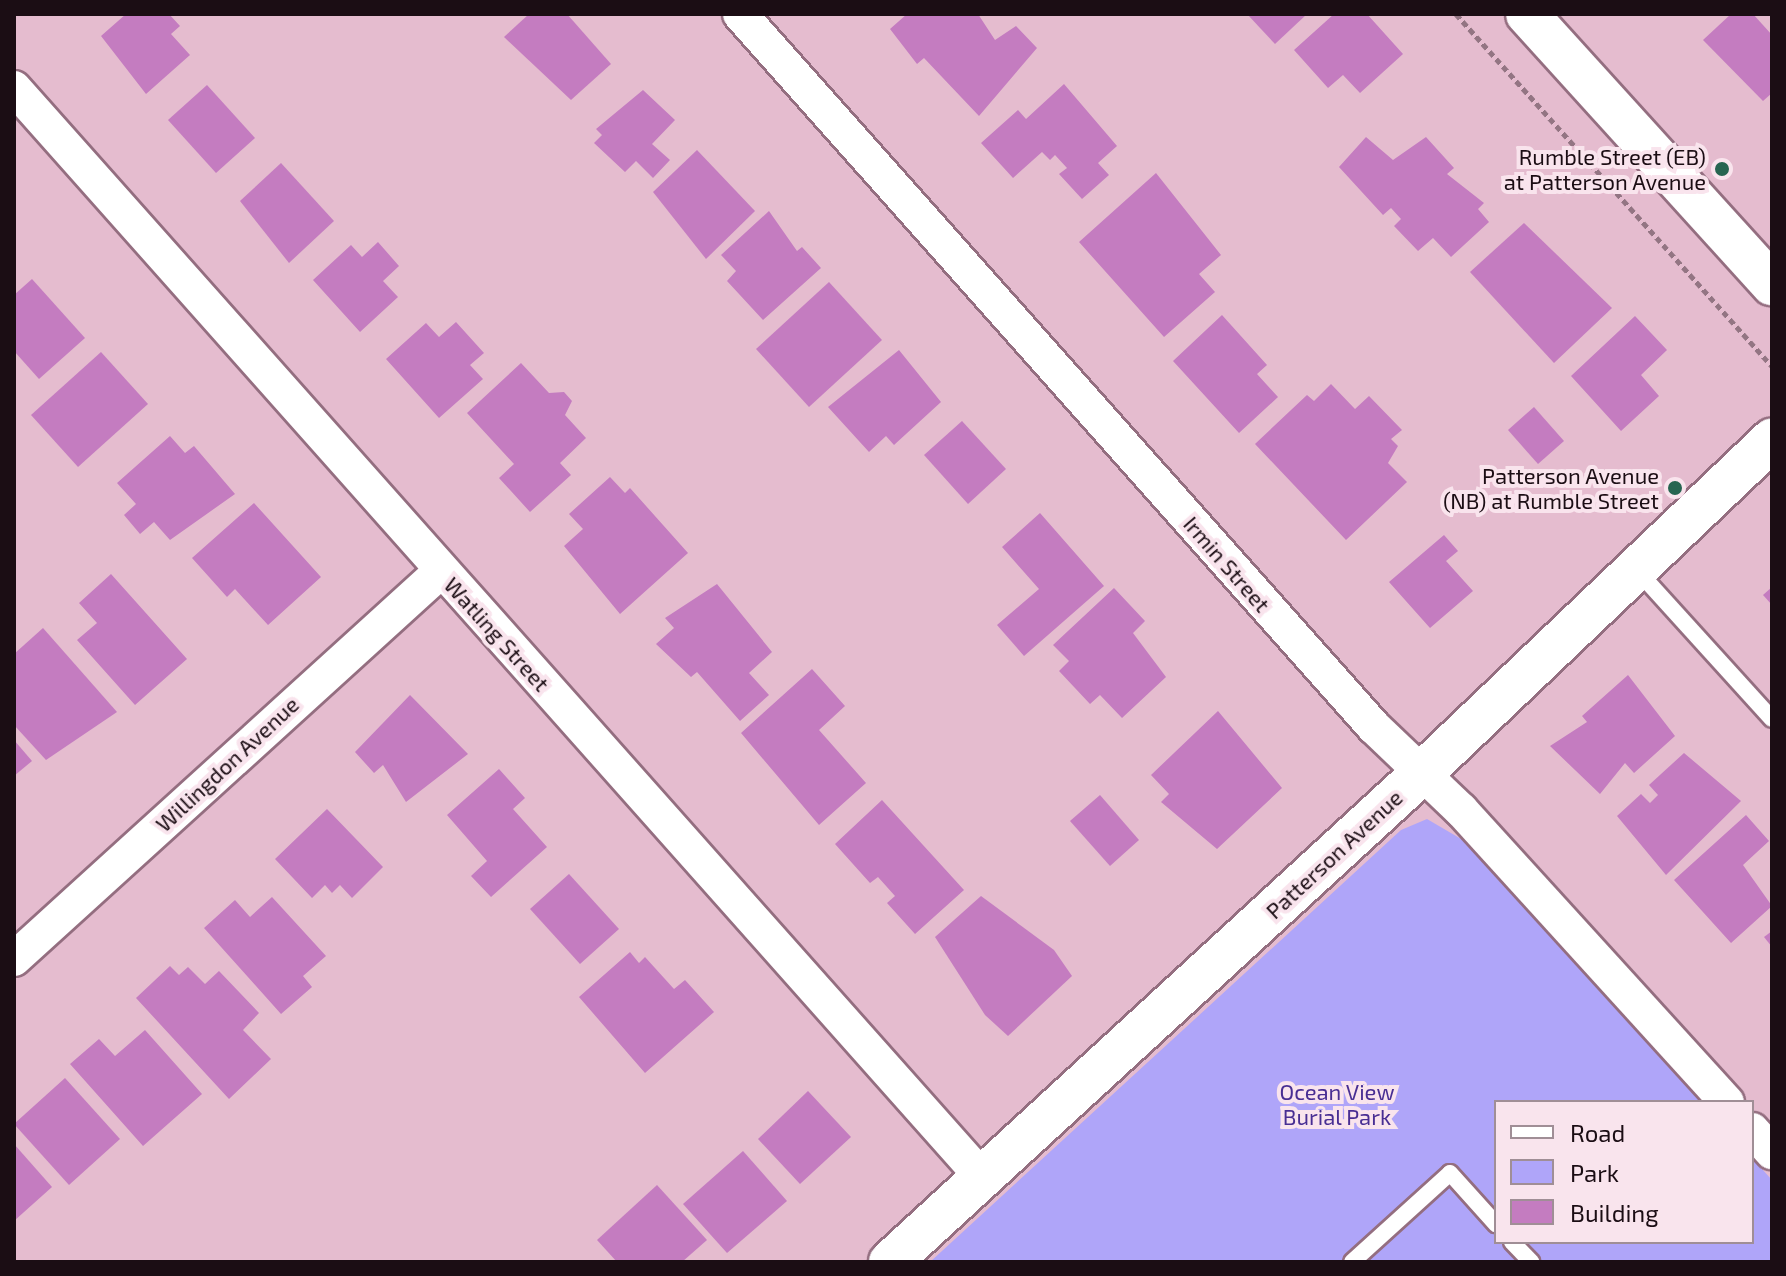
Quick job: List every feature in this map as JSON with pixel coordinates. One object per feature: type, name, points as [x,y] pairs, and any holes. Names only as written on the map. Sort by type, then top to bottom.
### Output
[{"type":"street","name":"Irmin Street","points":[[740,14],[1421,774],[1725,1100]]},
{"type":"street","points":[[1527,14],[1772,284]]},
{"type":"street","name":"Watling Street","points":[[14,88],[982,1177]]},
{"type":"street","name":"Patterson Avenue","points":[[890,1262],[1421,774],[1634,568],[1772,440]]},
{"type":"street","name":"Willingdon Avenue","points":[[14,959],[441,571]]},
{"type":"street","points":[[1754,1132],[1772,1152]]},
{"type":"lane","points":[[1634,568],[1772,719]]},
{"type":"lane","points":[[1352,1262],[1450,1173],[1494,1222]]},
{"type":"lane","points":[[1514,1244],[1531,1262]]},
{"type":"path","points":[[1456,14],[1772,366]]},
{"type":"green space","name":"Ocean View Burial Park","points":[[1427,819],[1468,843],[1700,1100],[1494,1100],[1494,1244],[1754,1244],[1754,1160],[1772,1180],[1772,1262],[930,1262],[1401,830]]},
{"type":"building","points":[[126,14],[169,14],[180,26],[171,34],[190,55],[146,94],[101,36]]},
{"type":"building","points":[[529,14],[567,14],[611,64],[571,100],[504,37]]},
{"type":"building","points":[[907,14],[978,14],[995,40],[1016,26],[1037,48],[979,116],[924,58],[917,64],[890,29]]},
{"type":"building","points":[[1247,14],[1307,14],[1275,44]]},
{"type":"building","points":[[1334,14],[1367,14],[1403,54],[1360,93],[1343,75],[1328,88],[1294,50]]},
{"type":"building","points":[[1731,14],[1753,14],[1772,35],[1772,93],[1763,101],[1703,40]]},
{"type":"building","points":[[1064,84],[1117,146],[1098,163],[1109,175],[1082,199],[1059,174],[1067,168],[1055,155],[1050,160],[1042,152],[1013,178],[981,143],[1018,110],[1026,119]]},
{"type":"building","points":[[207,85],[255,138],[216,173],[168,120]]},
{"type":"building","points":[[643,90],[675,120],[652,144],[670,160],[653,178],[636,161],[625,172],[594,143],[602,135],[596,129]]},
{"type":"building","points":[[1366,137],[1393,160],[1426,137],[1454,168],[1447,174],[1484,203],[1478,209],[1489,222],[1451,257],[1433,238],[1418,251],[1394,226],[1401,219],[1391,208],[1383,215],[1339,167]]},
{"type":"building","points":[[697,150],[755,211],[706,259],[653,192]]},
{"type":"building","points":[[281,163],[334,221],[289,263],[240,201]]},
{"type":"building","points":[[1156,173],[1221,255],[1199,274],[1215,292],[1164,337],[1079,242]]},
{"type":"building","points":[[769,211],[797,251],[802,247],[821,268],[763,320],[727,281],[736,271],[721,255]]},
{"type":"building","points":[[1524,223],[1612,308],[1554,363],[1470,272]]},
{"type":"building","points":[[378,242],[399,266],[383,281],[398,297],[360,332],[313,280],[351,245],[362,257]]},
{"type":"building","points":[[32,279],[85,338],[39,379],[14,351],[14,295]]},
{"type":"building","points":[[829,282],[882,340],[809,407],[756,349]]},
{"type":"building","points":[[1222,315],[1267,365],[1257,374],[1278,397],[1239,433],[1173,361]]},
{"type":"building","points":[[1635,316],[1667,350],[1641,375],[1659,396],[1621,431],[1571,376]]},
{"type":"building","points":[[456,322],[484,353],[470,365],[483,379],[439,418],[386,359],[426,323],[439,337]]},
{"type":"building","points":[[899,350],[941,402],[894,445],[886,436],[869,452],[828,407]]},
{"type":"building","points":[[101,352],[148,404],[78,467],[31,415]]},
{"type":"building","points":[[521,363],[549,393],[564,392],[572,401],[565,415],[586,438],[560,463],[571,475],[530,512],[499,478],[514,464],[467,413]]},
{"type":"building","points":[[1331,384],[1355,409],[1369,396],[1402,430],[1391,439],[1398,446],[1388,463],[1407,482],[1346,540],[1255,444],[1307,395],[1314,401]]},
{"type":"building","points":[[1534,407],[1564,441],[1538,464],[1508,430]]},
{"type":"building","points":[[962,421],[1006,469],[968,504],[924,455]]},
{"type":"building","points":[[170,436],[185,453],[194,446],[235,494],[170,540],[154,522],[140,534],[124,515],[136,504],[117,483]]},
{"type":"building","points":[[610,477],[625,493],[630,488],[688,553],[620,614],[564,546],[583,529],[569,514]]},
{"type":"building","points":[[254,503],[321,577],[268,625],[235,589],[227,597],[192,558]]},
{"type":"building","points":[[1040,513],[1104,586],[1024,656],[997,625],[1039,589],[1002,547]]},
{"type":"building","points":[[1444,535],[1458,551],[1446,561],[1473,591],[1430,628],[1389,582]]},
{"type":"building","points":[[111,574],[187,659],[135,705],[77,640],[97,623],[79,603]]},
{"type":"building","points":[[717,584],[772,652],[749,673],[769,695],[740,721],[697,672],[691,677],[656,644],[674,628],[665,618]]},
{"type":"building","points":[[1772,587],[1772,605],[1763,595]]},
{"type":"building","points":[[1114,588],[1145,621],[1133,633],[1166,677],[1122,718],[1100,695],[1090,704],[1059,671],[1069,661],[1053,645]]},
{"type":"building","points":[[43,628],[117,712],[46,760],[14,725],[14,654]]},
{"type":"building","points":[[812,669],[845,706],[819,730],[866,783],[819,825],[741,733]]},
{"type":"building","points":[[1628,675],[1675,736],[1634,773],[1625,763],[1600,794],[1550,746],[1587,722],[1582,716]]},
{"type":"building","points":[[410,695],[468,754],[406,802],[383,765],[374,773],[355,752]]},
{"type":"building","points":[[1218,711],[1282,788],[1217,849],[1161,802],[1169,794],[1151,775]]},
{"type":"building","points":[[14,740],[32,761],[14,776]]},
{"type":"building","points":[[1684,753],[1741,801],[1666,875],[1617,816],[1641,794],[1650,803],[1658,795],[1649,785]]},
{"type":"building","points":[[499,769],[525,798],[513,809],[547,847],[491,897],[471,876],[487,861],[447,815]]},
{"type":"building","points":[[1100,795],[1139,840],[1110,866],[1070,821]]},
{"type":"building","points":[[882,800],[964,890],[915,934],[887,903],[895,896],[878,877],[870,883],[835,844]]},
{"type":"building","points":[[327,809],[383,867],[352,898],[340,885],[332,893],[325,885],[312,898],[275,859]]},
{"type":"building","points":[[1746,815],[1769,841],[1743,865],[1772,906],[1731,943],[1674,880]]},
{"type":"building","points":[[569,874],[619,929],[580,964],[530,909]]},
{"type":"building","points":[[981,896],[1054,950],[1072,976],[1008,1036],[985,1015],[935,937]]},
{"type":"building","points":[[272,897],[326,956],[303,976],[312,987],[281,1014],[204,928],[235,900],[250,917]]},
{"type":"building","points":[[1772,931],[1772,947],[1764,937]]},
{"type":"building","points":[[630,952],[639,963],[645,957],[674,989],[685,980],[714,1012],[645,1073],[579,997]]},
{"type":"building","points":[[170,966],[179,975],[188,967],[205,984],[219,971],[259,1013],[243,1030],[271,1059],[229,1099],[136,998]]},
{"type":"building","points":[[145,1030],[202,1094],[143,1146],[70,1064],[99,1039],[115,1056]]},
{"type":"building","points":[[65,1078],[120,1139],[69,1185],[14,1124]]},
{"type":"building","points":[[808,1091],[851,1137],[800,1184],[758,1139]]},
{"type":"building","points":[[14,1144],[52,1187],[14,1221]]},
{"type":"building","points":[[743,1151],[787,1201],[727,1253],[683,1204]]},
{"type":"building","points":[[657,1185],[707,1240],[682,1262],[617,1262],[597,1240]]},
{"type":"place","name":"Rumble Street (EB) at Patterson Avenue","points":[[1722,169]]},
{"type":"place","name":"Patterson Avenue (NB) at Rumble Street","points":[[1675,488]]}]
